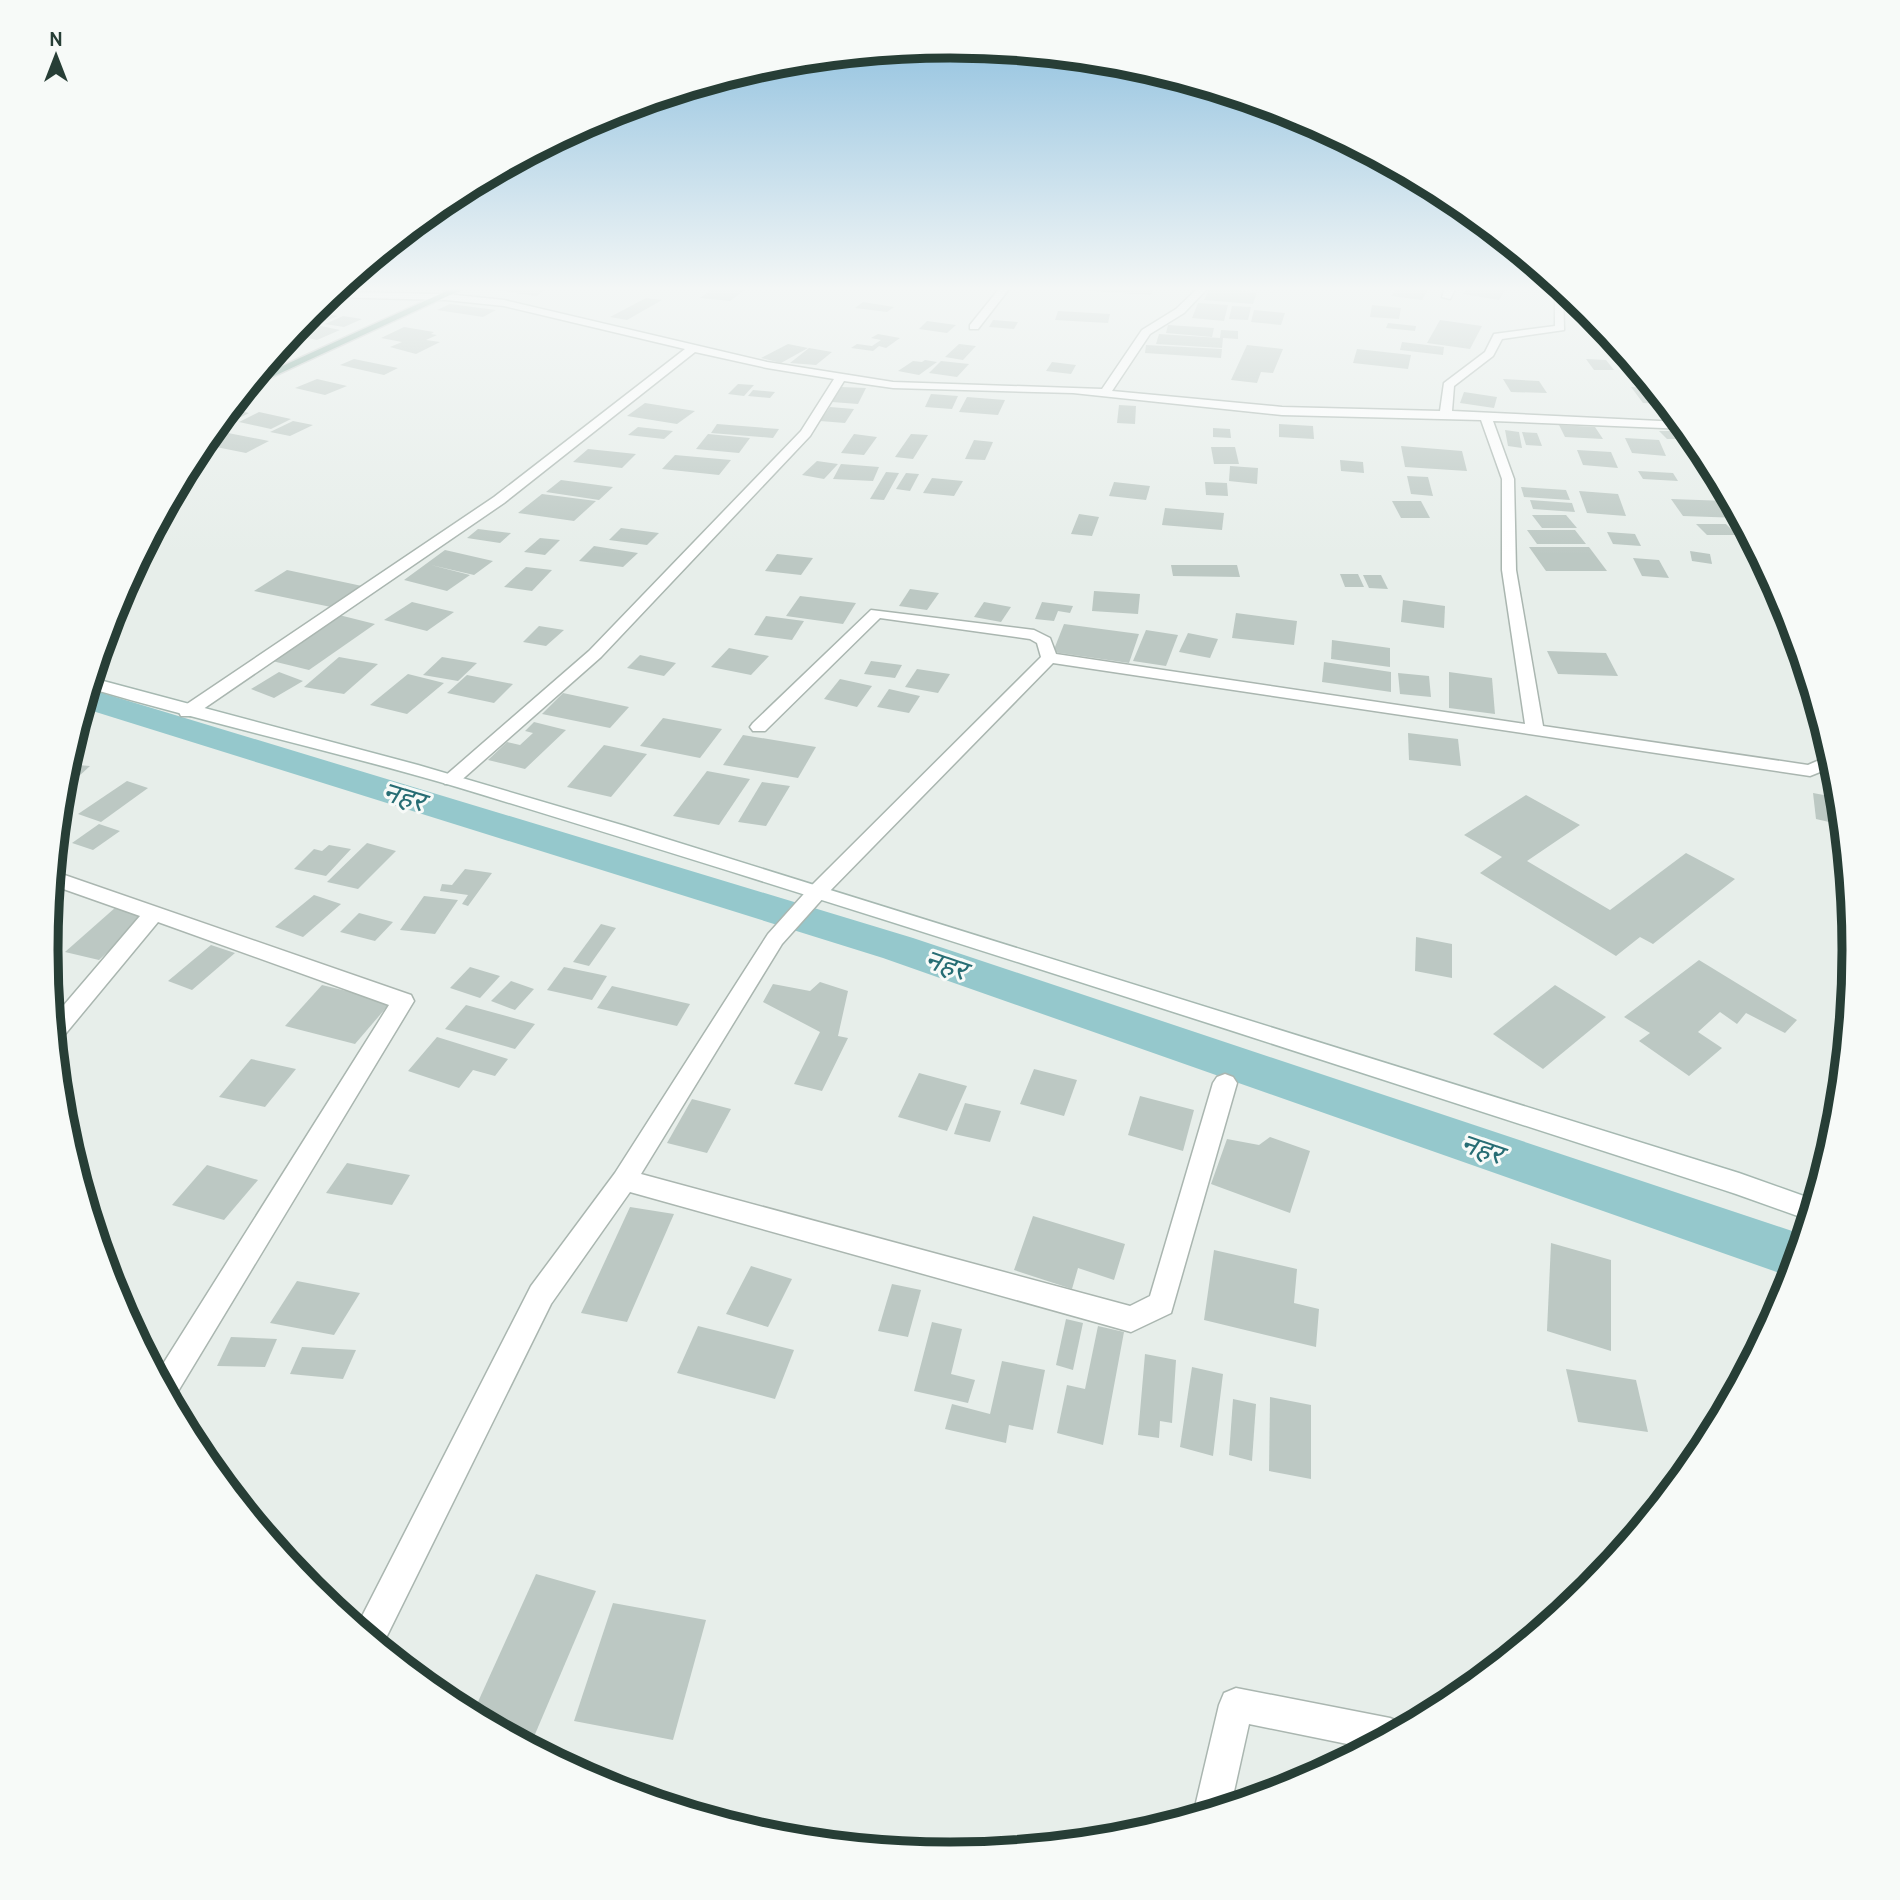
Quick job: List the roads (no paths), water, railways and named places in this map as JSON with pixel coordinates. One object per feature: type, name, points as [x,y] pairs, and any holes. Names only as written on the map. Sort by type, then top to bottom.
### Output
[{"type":"street","points":[[187,712],[499,500],[655,378]]},
{"type":"street","points":[[451,780],[595,654],[806,433],[840,378],[893,385],[966,385],[1105,393],[1282,411],[1671,425]]},
{"type":"street","points":[[1105,393],[1115,378]]},
{"type":"street","points":[[1446,415],[1448,385],[1458,378]]},
{"type":"street","points":[[1486,417],[1508,479],[1509,570],[1535,731]]},
{"type":"street","points":[[759,727],[876,613],[1034,635],[1044,641],[1049,658]]},
{"type":"street","points":[[1049,658],[1810,771],[1822,765]]},
{"type":"street","points":[[373,1630],[541,1295],[624,1180],[775,939],[818,891],[1049,658]]},
{"type":"street","points":[[98,685],[187,712],[451,780],[818,891],[1739,1184],[1804,1207]]},
{"type":"street","points":[[61,881],[403,1001],[169,1380]]},
{"type":"street","points":[[61,1023],[155,912]]},
{"type":"street","points":[[624,1180],[1131,1319],[1161,1304],[1225,1083]]},
{"type":"street","points":[[1214,1802],[1236,1705],[1378,1733]]},
{"type":"waterway","name":"नहर","points":[[94,700],[898,948],[1789,1253]]}]
